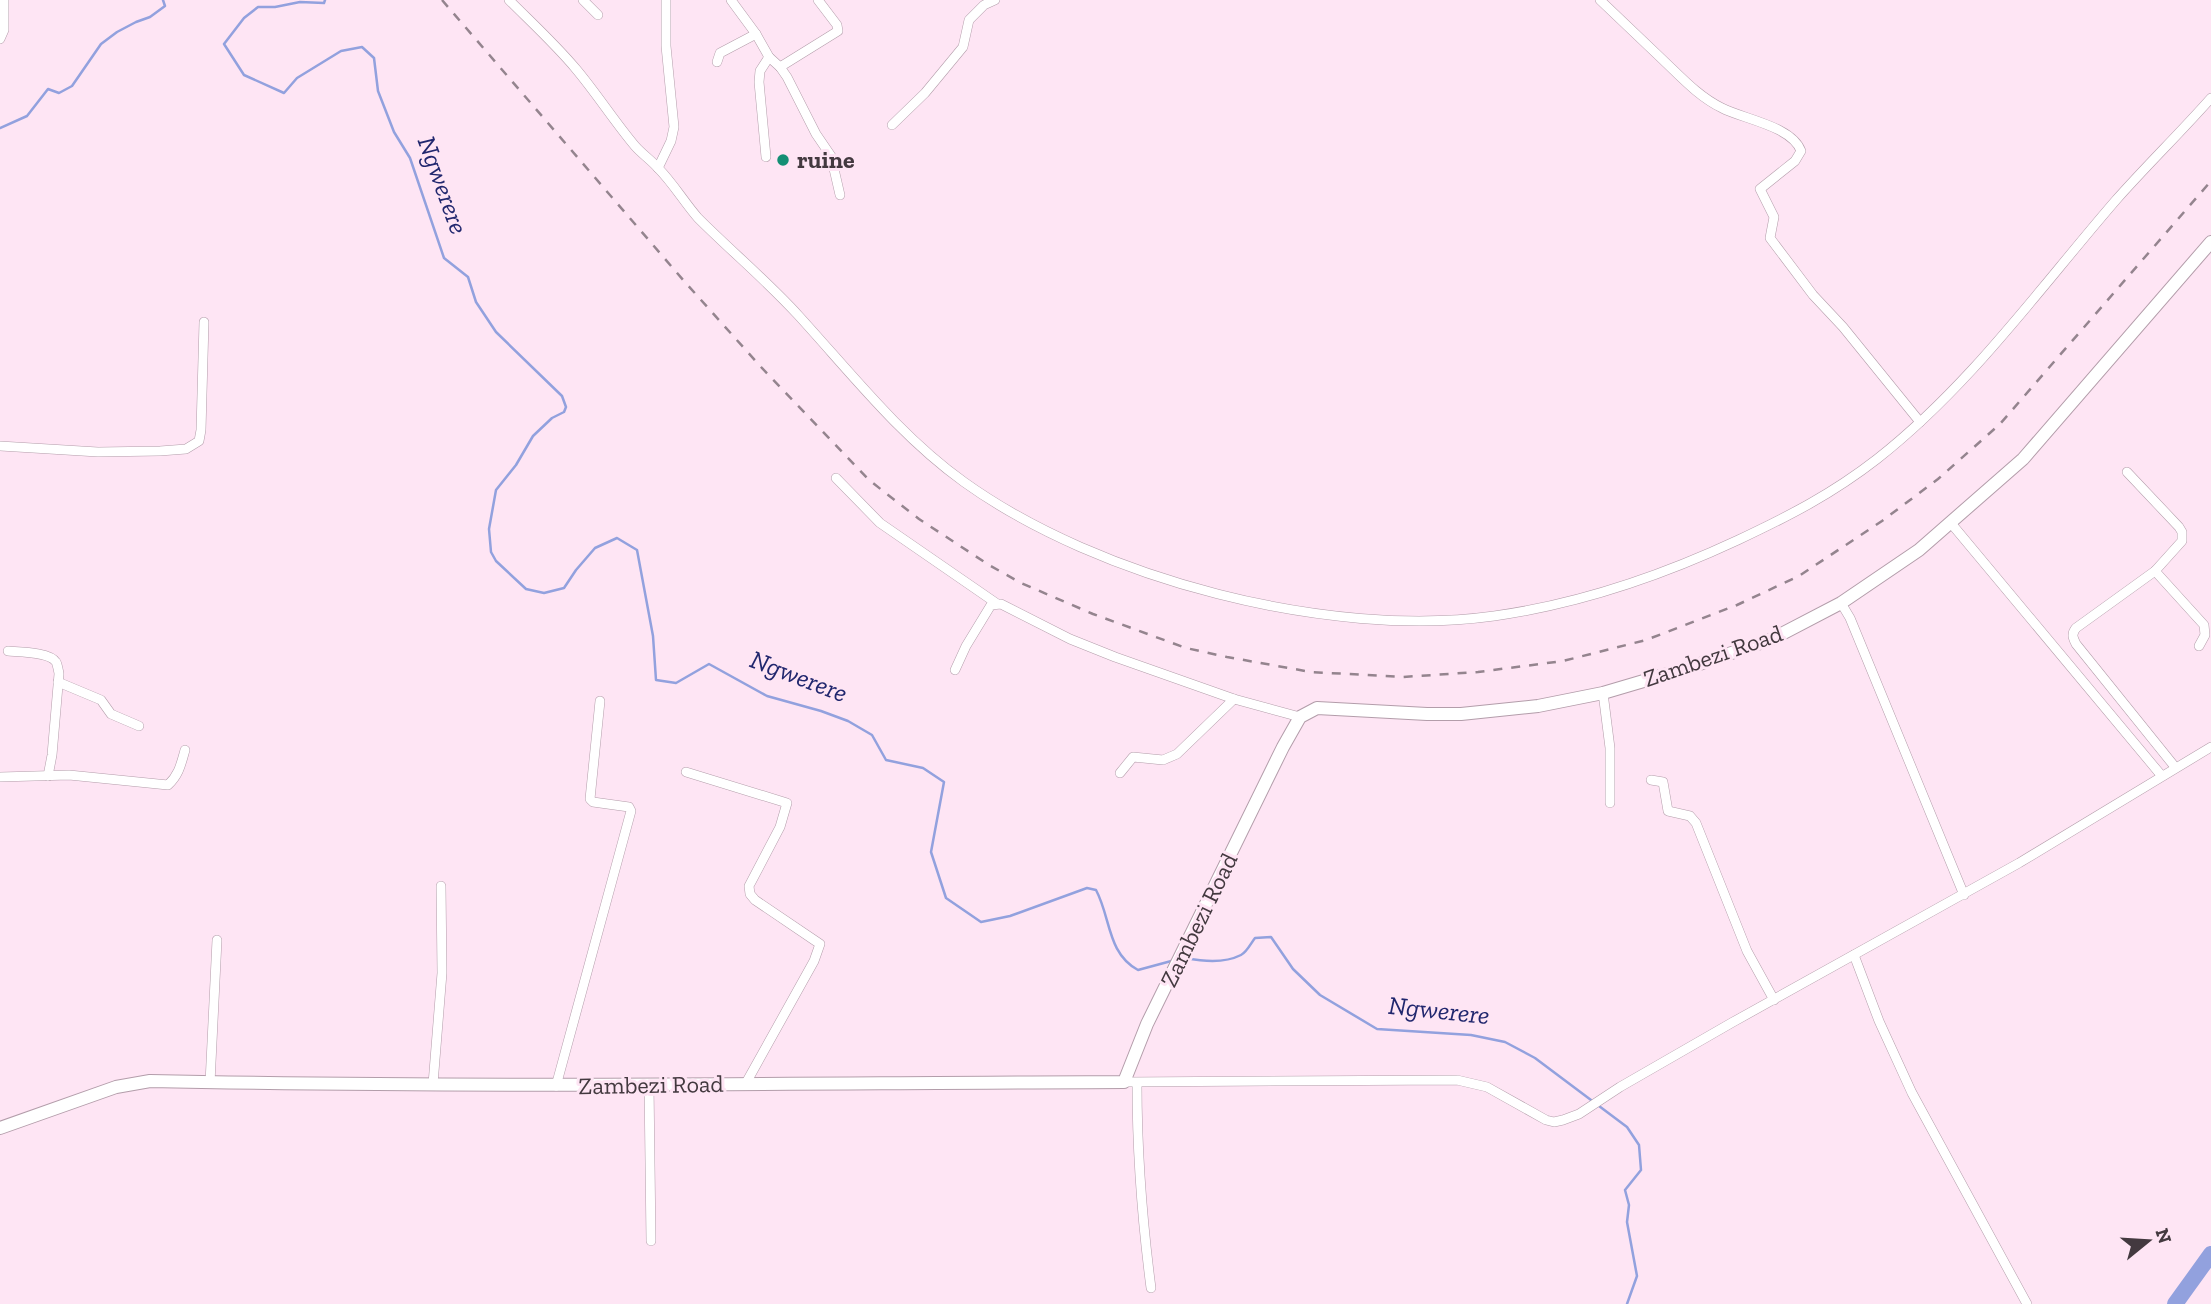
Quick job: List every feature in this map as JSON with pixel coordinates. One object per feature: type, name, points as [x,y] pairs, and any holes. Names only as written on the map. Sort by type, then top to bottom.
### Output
[{"type":"main road","name":"Zambezi Road","points":[[0,1128],[116,1087],[150,1081],[556,1086],[1131,1082],[1147,1024],[1300,717],[1317,708],[1427,714],[1538,706],[1603,692],[1692,667],[1772,639],[1841,603],[1919,550],[2023,458],[2211,242]]},
{"type":"street","points":[[0,39],[4,30],[4,0]]},
{"type":"street","points":[[509,0],[573,65],[638,151],[658,168],[700,219],[778,293],[898,426],[963,482],[1009,511],[1094,553],[1149,573],[1209,592],[1300,611],[1374,619],[1449,620],[1491,616],[1588,596],[1651,577],[1706,555],[1804,509],[1873,462],[1956,390],[2116,201],[2211,98]]},
{"type":"street","points":[[583,0],[598,15]]},
{"type":"street","points":[[658,168],[671,142],[674,127],[666,46],[666,0]]},
{"type":"street","points":[[731,0],[769,57],[780,67],[831,156],[840,195]]},
{"type":"street","points":[[780,67],[838,31],[837,25],[818,0]]},
{"type":"street","points":[[892,125],[925,93],[963,47],[969,20],[984,5],[995,0]]},
{"type":"street","points":[[1600,0],[1709,101],[1772,127],[1798,145],[1801,151],[1796,161],[1760,189],[1774,216],[1770,238],[1813,295],[1843,327],[1920,422]]},
{"type":"street","points":[[718,62],[720,53],[756,34]]},
{"type":"street","points":[[766,156],[759,82],[760,71],[769,57]]},
{"type":"street","points":[[0,446],[98,452],[186,449],[199,441],[201,430],[204,322]]},
{"type":"street","points":[[2127,472],[2182,532],[2182,541],[2155,571],[2076,628],[2073,637],[2175,767]]},
{"type":"street","points":[[836,478],[880,523],[996,603],[1070,639],[1234,699],[1300,717]]},
{"type":"street","points":[[1950,522],[2161,775]]},
{"type":"street","points":[[2155,571],[2204,625],[2205,635],[2199,646]]},
{"type":"street","points":[[955,670],[982,619],[996,603]]},
{"type":"street","points":[[1841,603],[1850,618],[1964,895]]},
{"type":"street","points":[[8,651],[41,654],[53,659],[57,665],[58,682],[48,775]]},
{"type":"street","points":[[58,682],[101,700],[111,714],[139,726]]},
{"type":"street","points":[[1603,692],[1610,748],[1610,803]]},
{"type":"street","points":[[1120,773],[1133,757],[1163,760],[1177,754],[1234,699]]},
{"type":"street","points":[[556,1086],[631,811],[629,807],[593,802],[590,799],[600,701]]},
{"type":"street","points":[[1151,1287],[1131,1082],[1457,1080],[1487,1087],[1546,1120],[1563,1121],[1964,895],[2211,747]]},
{"type":"street","points":[[0,777],[95,777],[168,785],[180,768],[185,750]]},
{"type":"street","points":[[686,772],[787,803],[780,827],[749,886],[750,894],[820,944],[814,961],[746,1083]]},
{"type":"street","points":[[1651,780],[1663,782],[1668,811],[1689,817],[1696,823],[1747,951],[1774,1000]]},
{"type":"street","points":[[433,1084],[442,973],[441,886]]},
{"type":"street","points":[[210,1083],[217,940]]},
{"type":"street","points":[[1854,955],[1879,1021],[1912,1093],[2027,1304]]},
{"type":"street","points":[[649,1084],[651,1241]]},
{"type":"waterway","points":[[0,128],[27,116],[48,89],[59,93],[72,86],[101,44],[117,32],[150,17],[165,6],[163,0]]},
{"type":"waterway","name":"Ngwerere","points":[[325,0],[324,3],[300,2],[258,7],[244,18],[224,44],[244,75],[284,93],[297,78],[341,51],[362,47],[374,58],[378,91],[394,132],[410,158],[444,258],[468,277],[476,302],[496,332],[562,396],[566,407],[564,412],[552,418],[533,436],[516,465],[496,490],[489,529],[491,552],[496,561],[526,589],[544,593],[564,588],[595,548],[617,538],[637,550],[653,636],[656,680],[676,683],[709,664],[767,696],[848,721],[872,735],[886,760],[923,768],[944,782],[931,852],[946,898],[981,922],[1010,916],[1087,888],[1096,890],[1115,945],[1128,963],[1138,970],[1175,960]]},
{"type":"waterway","name":"Ngwerere","points":[[1184,958],[1227,960],[1243,954],[1255,938],[1271,937],[1293,969],[1320,995],[1377,1029],[1471,1035],[1505,1042],[1535,1058],[1627,1127],[1639,1145],[1641,1170],[1625,1190],[1629,1205],[1627,1222],[1637,1276],[1627,1304]]},
{"type":"waterway","name":"Ngwerere","points":[[2175,1304],[2211,1254]]},
{"type":"railway","points":[[442,0],[761,367],[869,480],[919,519],[1021,583],[1093,614],[1186,648],[1311,672],[1403,677],[1478,672],[1563,661],[1646,640],[1737,605],[1799,576],[1882,521],[1938,479],[2000,424],[2211,181]]},
{"type":"place","name":"ruine","points":[[783,160]]}]
